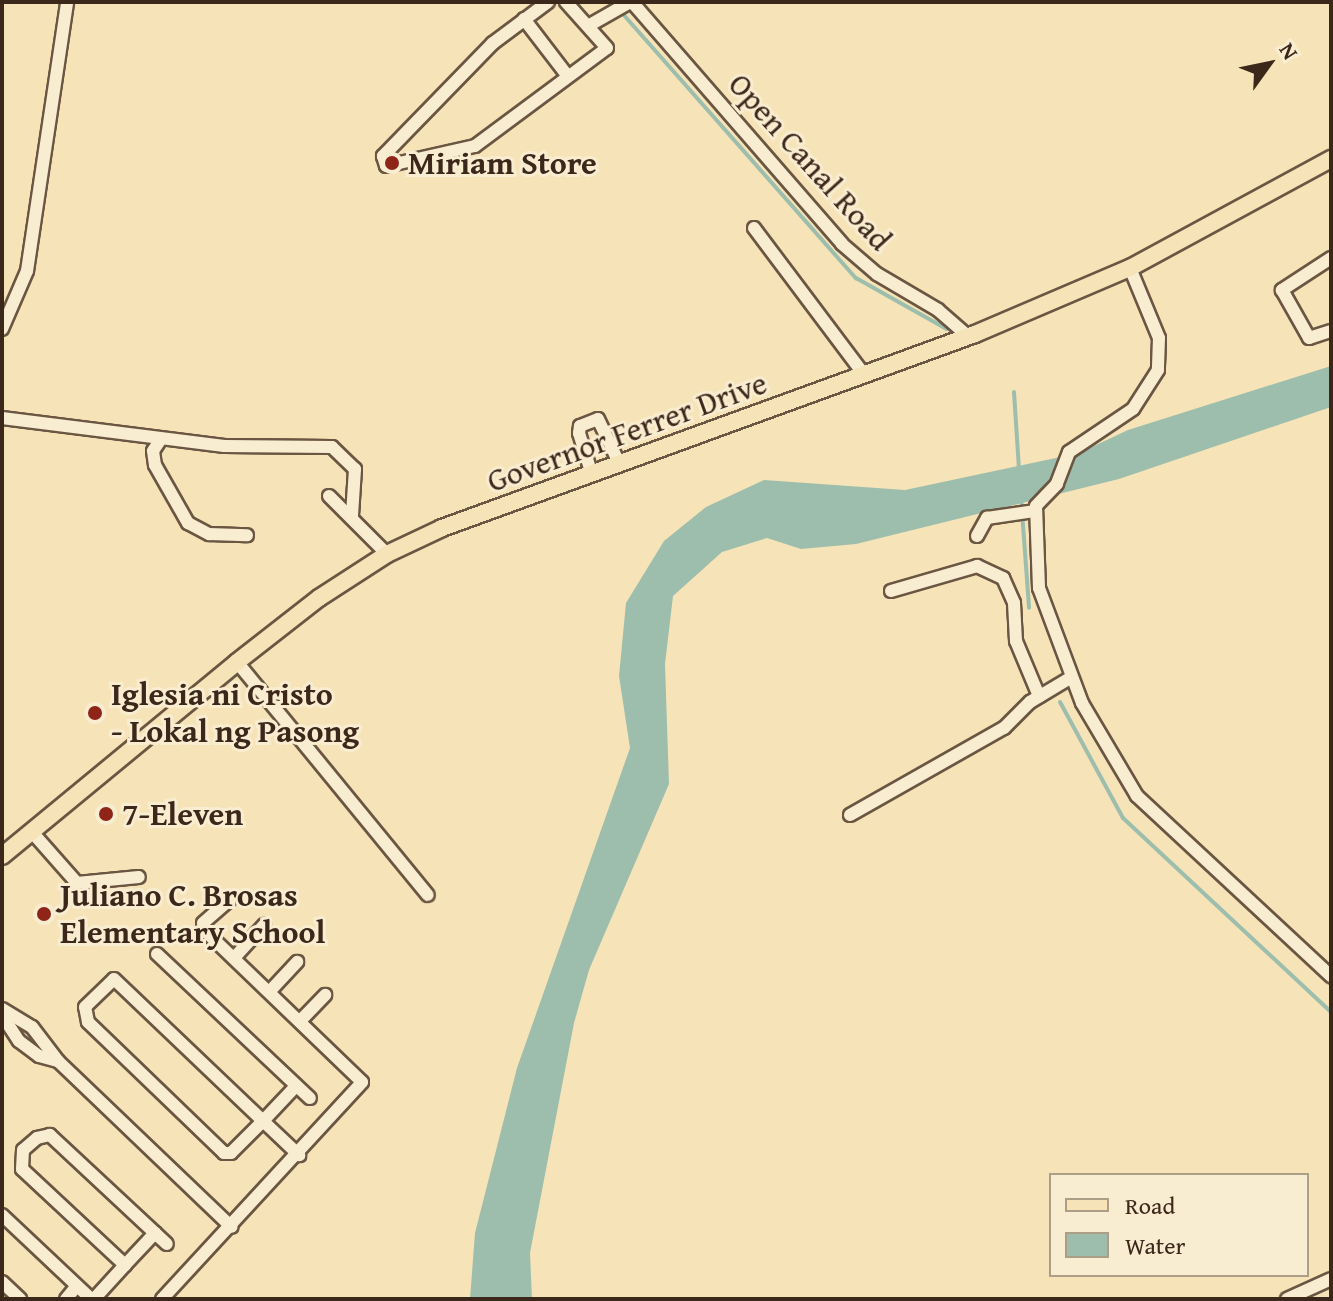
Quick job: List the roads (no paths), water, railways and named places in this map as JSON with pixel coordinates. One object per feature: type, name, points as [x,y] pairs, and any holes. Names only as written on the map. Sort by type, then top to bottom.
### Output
[{"type":"main road","name":"Governor Ferrer Drive","points":[[2,856],[237,662],[319,598],[387,554],[592,475],[865,376],[1130,268],[1331,159]]},
{"type":"street","points":[[2,329],[27,271],[67,2]]},
{"type":"street","points":[[548,2],[493,43],[383,156],[386,166],[475,146],[607,48],[566,2]]},
{"type":"street","points":[[588,26],[631,2]]},
{"type":"street","name":"Open Canal Road","points":[[631,2],[852,254],[967,335]]},
{"type":"street","points":[[524,19],[567,75]]},
{"type":"street","points":[[754,228],[865,376]]},
{"type":"street","points":[[1331,258],[1282,290],[1309,338],[1331,331]]},
{"type":"street","points":[[1130,268],[1159,338],[1158,370],[1133,409],[1069,452],[1055,486],[1035,511],[1039,588],[1070,678],[1137,796],[1331,976]]},
{"type":"street","points":[[2,418],[224,446],[332,447],[355,469],[352,516]]},
{"type":"street","points":[[592,475],[579,433],[580,426],[598,419],[620,465]]},
{"type":"street","points":[[161,439],[153,451],[155,465],[188,523],[209,534],[247,535]]},
{"type":"street","points":[[329,496],[387,554]]},
{"type":"street","points":[[977,536],[987,518],[1035,511]]},
{"type":"street","points":[[891,591],[977,566],[1003,578],[1014,603],[1016,641],[1039,696]]},
{"type":"street","points":[[237,662],[428,895]]},
{"type":"street","points":[[850,815],[1004,728],[1039,696],[1070,678]]},
{"type":"street","points":[[32,832],[77,883],[139,877]]},
{"type":"street","points":[[162,1299],[299,1155],[362,1082],[203,928],[229,900]]},
{"type":"street","points":[[234,958],[264,925]]},
{"type":"street","points":[[157,954],[310,1098]]},
{"type":"street","points":[[270,991],[297,962]]},
{"type":"street","points":[[296,1086],[263,1121],[224,1153],[88,1022],[85,1007],[114,979],[263,1121],[299,1155]]},
{"type":"street","points":[[301,1020],[325,995]]},
{"type":"street","points":[[2,1012],[19,1041],[39,1056],[58,1061]]},
{"type":"street","points":[[2,1012],[32,1027],[58,1061],[232,1227]]},
{"type":"street","points":[[125,1265],[22,1169],[23,1150],[50,1135],[167,1244]]},
{"type":"street","points":[[2,1215],[93,1299],[155,1233]]},
{"type":"street","points":[[1287,1299],[1331,1279]]},
{"type":"street","points":[[2,1282],[20,1299]]},
{"type":"street","points":[[66,1299],[77,1286]]},
{"type":"water","points":[[1331,366],[1331,407],[1119,479],[856,544],[801,549],[767,538],[722,552],[673,596],[665,664],[669,784],[589,970],[574,1023],[530,1253],[532,1299],[470,1299],[475,1233],[517,1068],[630,748],[619,676],[626,603],[664,541],[706,507],[764,480],[905,490],[1079,453],[1128,430]]},
{"type":"waterway","points":[[622,13],[856,278],[947,329]]},
{"type":"waterway","points":[[1014,392],[1019,469]]},
{"type":"waterway","points":[[1021,498],[1029,608]]},
{"type":"waterway","points":[[1060,702],[1123,818],[1331,1012]]},
{"type":"place","name":"Miriam Store","points":[[392,163]]},
{"type":"place","name":"Iglesia ni Cristo - Lokal ng Pasong","points":[[95,713]]},
{"type":"place","name":"7-Eleven","points":[[106,814]]},
{"type":"place","name":"Juliano C. Brosas Elementary School","points":[[44,914]]}]
